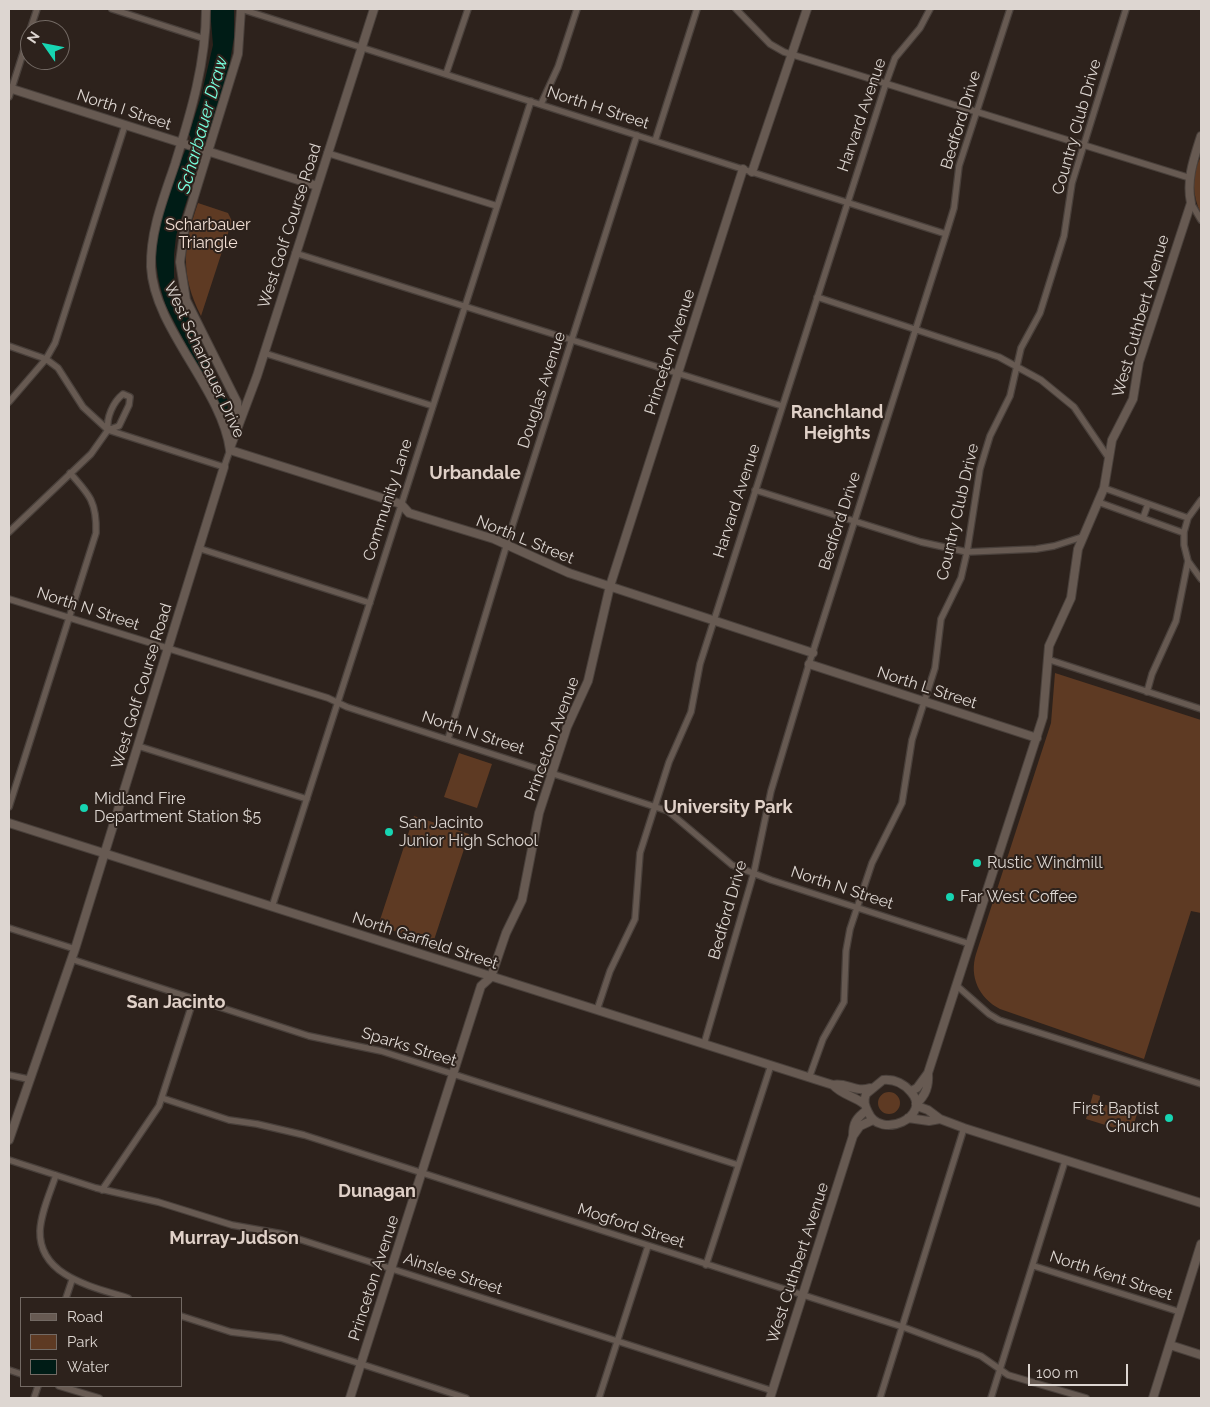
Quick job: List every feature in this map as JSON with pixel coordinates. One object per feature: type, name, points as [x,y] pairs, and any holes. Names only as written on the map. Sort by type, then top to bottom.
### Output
[{"type":"street","points":[[112,9],[205,39]]},
{"type":"street","name":"West Scharbauer Drive","points":[[206,9],[205,39],[195,98],[183,144],[156,223],[152,250],[153,281],[159,303],[219,417],[230,450]]},
{"type":"street","name":"West Scharbauer Drive","points":[[230,450],[238,421],[237,402],[186,300],[180,262],[185,226],[206,151],[238,54],[241,9]]},
{"type":"street","name":"North H Street","points":[[241,9],[946,234]]},
{"type":"street","name":"West Golf Course Road","points":[[230,450],[264,352],[374,9]]},
{"type":"street","points":[[446,74],[468,9]]},
{"type":"street","points":[[541,104],[558,67],[577,9]]},
{"type":"street","points":[[655,141],[697,9]]},
{"type":"street","points":[[736,9],[770,44],[792,53],[1190,178]]},
{"type":"street","points":[[752,172],[807,9]]},
{"type":"street","name":"Harvard Avenue","points":[[597,1010],[610,971],[634,919],[640,852],[669,762],[691,712],[700,664],[886,83],[895,58],[920,28],[930,9]]},
{"type":"street","name":"Bedford Drive","points":[[704,1044],[754,872],[771,792],[812,653],[954,208],[959,166],[1010,9]]},
{"type":"street","name":"Country Club Drive","points":[[810,1078],[823,1039],[844,1002],[846,951],[857,907],[872,863],[902,803],[912,740],[935,668],[941,619],[960,578],[980,469],[990,436],[1010,396],[1021,348],[1040,313],[1064,236],[1072,183],[1126,9]]},
{"type":"street","points":[[9,97],[10,88],[20,59]]},
{"type":"street","name":"North I Street","points":[[10,88],[317,186]]},
{"type":"street","name":"Community Lane","points":[[272,907],[530,101]]},
{"type":"street","points":[[9,402],[46,360],[55,344],[125,125]]},
{"type":"street","name":"Douglas Avenue","points":[[448,739],[507,544],[637,135]]},
{"type":"street","name":"West Cuthbert Avenue","points":[[911,1091],[917,1088],[928,1073],[1037,738],[1043,717],[1049,646],[1071,598],[1082,537],[1104,488],[1112,440],[1133,399],[1139,362],[1191,203],[1189,192],[1190,178],[1200,141]]},
{"type":"street","points":[[328,153],[497,206]]},
{"type":"street","name":"Princeton Avenue","points":[[350,1398],[481,986],[491,977],[503,940],[519,908],[527,886],[534,837],[552,772],[567,727],[588,681],[610,586],[743,169]]},
{"type":"street","points":[[1191,203],[1201,220]]},
{"type":"street","points":[[295,253],[465,308],[782,406]]},
{"type":"street","points":[[817,297],[999,357],[1041,380],[1074,407],[1108,457]]},
{"type":"street","points":[[9,346],[46,360],[58,368],[91,417],[108,430],[224,467],[230,450]]},
{"type":"street","points":[[264,352],[433,406]]},
{"type":"street","points":[[9,532],[91,454],[108,430],[119,426],[130,401],[127,395],[120,397],[106,421],[108,430]]},
{"type":"street","name":"North L Street","points":[[230,450],[401,504],[409,513],[507,544],[569,574],[812,653]]},
{"type":"street","name":"West Golf Course Road","points":[[9,1140],[105,854],[224,467]]},
{"type":"street","points":[[9,807],[96,533],[96,516],[91,496],[70,474]]},
{"type":"street","points":[[1104,488],[1188,518]]},
{"type":"street","points":[[755,490],[921,542],[966,552],[1036,549],[1054,546],[1082,537]]},
{"type":"street","points":[[1201,500],[1188,518],[1184,533],[1184,546],[1188,561],[1201,579]]},
{"type":"street","points":[[1098,502],[1184,533]]},
{"type":"street","points":[[1143,518],[1148,504]]},
{"type":"street","points":[[198,548],[370,602]]},
{"type":"street","points":[[1146,692],[1176,621],[1188,561]]},
{"type":"street","name":"North N Street","points":[[9,599],[338,702],[654,807],[679,819],[732,864],[970,944]]},
{"type":"street","points":[[1047,659],[1201,709]]},
{"type":"street","name":"North L Street","points":[[809,664],[1037,738]]},
{"type":"street","points":[[138,746],[307,799]]},
{"type":"street","name":"North Garfield Street","points":[[9,823],[833,1086]]},
{"type":"street","points":[[9,928],[74,949]]},
{"type":"street","name":"Sparks Street","points":[[71,959],[309,1036],[381,1051],[738,1165]]},
{"type":"street","points":[[956,985],[989,1014],[999,1020],[1201,1084]]},
{"type":"street","points":[[102,1190],[162,1098],[194,998]]},
{"type":"street","points":[[706,1264],[771,1066]]},
{"type":"street","name":"West Cuthbert Avenue","points":[[916,1105],[924,1098],[929,1083],[928,1073]]},
{"type":"street","points":[[9,1075],[28,1079]]},
{"type":"street","points":[[833,1086],[839,1084],[861,1091],[883,1080],[891,1080],[911,1091],[916,1105],[928,1110],[940,1119],[1065,1161],[1201,1203]]},
{"type":"street","points":[[833,1086],[841,1093],[854,1097],[866,1107],[873,1120],[885,1125],[898,1124],[908,1118],[916,1105]]},
{"type":"street","points":[[866,1107],[866,1094],[870,1088]]},
{"type":"street","name":"Mogford Street","points":[[162,1098],[229,1120],[287,1130],[903,1327],[981,1356],[1008,1375],[1086,1398]]},
{"type":"street","name":"West Cuthbert Avenue","points":[[771,1394],[853,1136],[853,1125],[866,1107]]},
{"type":"street","points":[[908,1118],[929,1121],[940,1119]]},
{"type":"street","points":[[853,1136],[860,1126],[873,1120]]},
{"type":"street","points":[[880,1398],[964,1128]]},
{"type":"street","name":"Ainslee Street","points":[[9,1160],[102,1190],[158,1202],[232,1225],[281,1234],[617,1341],[771,1394]]},
{"type":"street","points":[[991,1398],[1034,1266],[1065,1161]]},
{"type":"street","points":[[56,1175],[42,1218],[40,1232],[43,1247],[52,1264],[72,1280],[125,1297]]},
{"type":"street","points":[[1153,1398],[1201,1244]]},
{"type":"street","points":[[599,1398],[648,1246]]},
{"type":"street","name":"North Kent Street","points":[[1034,1266],[1180,1312]]},
{"type":"street","points":[[66,1297],[72,1280]]},
{"type":"street","points":[[182,1316],[231,1332],[281,1338],[466,1398]]},
{"type":"street","points":[[1170,1345],[1201,1355]]},
{"type":"street","points":[[62,1387],[99,1398]]},
{"type":"green space","points":[[1201,156],[1201,214],[1194,192],[1194,177]]},
{"type":"green space","name":"Scharbauer Triangle","points":[[198,203],[228,213],[232,221],[201,316],[190,287],[186,260],[189,233]]},
{"type":"green space","points":[[1055,673],[1201,720],[1201,913],[1191,911],[1144,1059],[1000,1009],[981,993],[975,979],[974,963],[976,954],[1051,723]]},
{"type":"green space","points":[[459,753],[492,764],[477,808],[444,797]]},
{"type":"green space","points":[[414,816],[469,834],[433,943],[378,926]]},
{"type":"green space","points":[[889,1092],[897,1095],[900,1103],[897,1111],[889,1114],[881,1111],[878,1103],[881,1095]]},
{"type":"green space","points":[[1093,1094],[1100,1096],[1099,1103],[1137,1114],[1131,1133],[1086,1119]]},
{"type":"water","name":"Scharbauer Draw","points":[[210,9],[234,9],[234,37],[228,73],[176,236],[174,277],[181,301],[204,354],[228,401],[227,416],[223,416],[166,306],[156,259],[157,240],[164,210],[174,178],[191,138],[189,134],[201,97],[213,45]]},
{"type":"place","name":"Midland Fire Department Station $5","points":[[84,808]]},
{"type":"place","name":"San Jacinto Junior High School","points":[[389,832]]},
{"type":"place","name":"Rustic Windmill","points":[[977,863]]},
{"type":"place","name":"Far West Coffee","points":[[950,897]]},
{"type":"place","name":"First Baptist Church","points":[[1169,1118]]},
{"type":"district","name":"Ranchland Heights","points":[[837,423]]},
{"type":"district","name":"Urbandale","points":[[475,474]]},
{"type":"district","name":"University Park","points":[[728,808]]},
{"type":"district","name":"San Jacinto","points":[[176,1003]]},
{"type":"district","name":"Dunagan","points":[[377,1192]]},
{"type":"district","name":"Murray-Judson","points":[[234,1239]]}]
